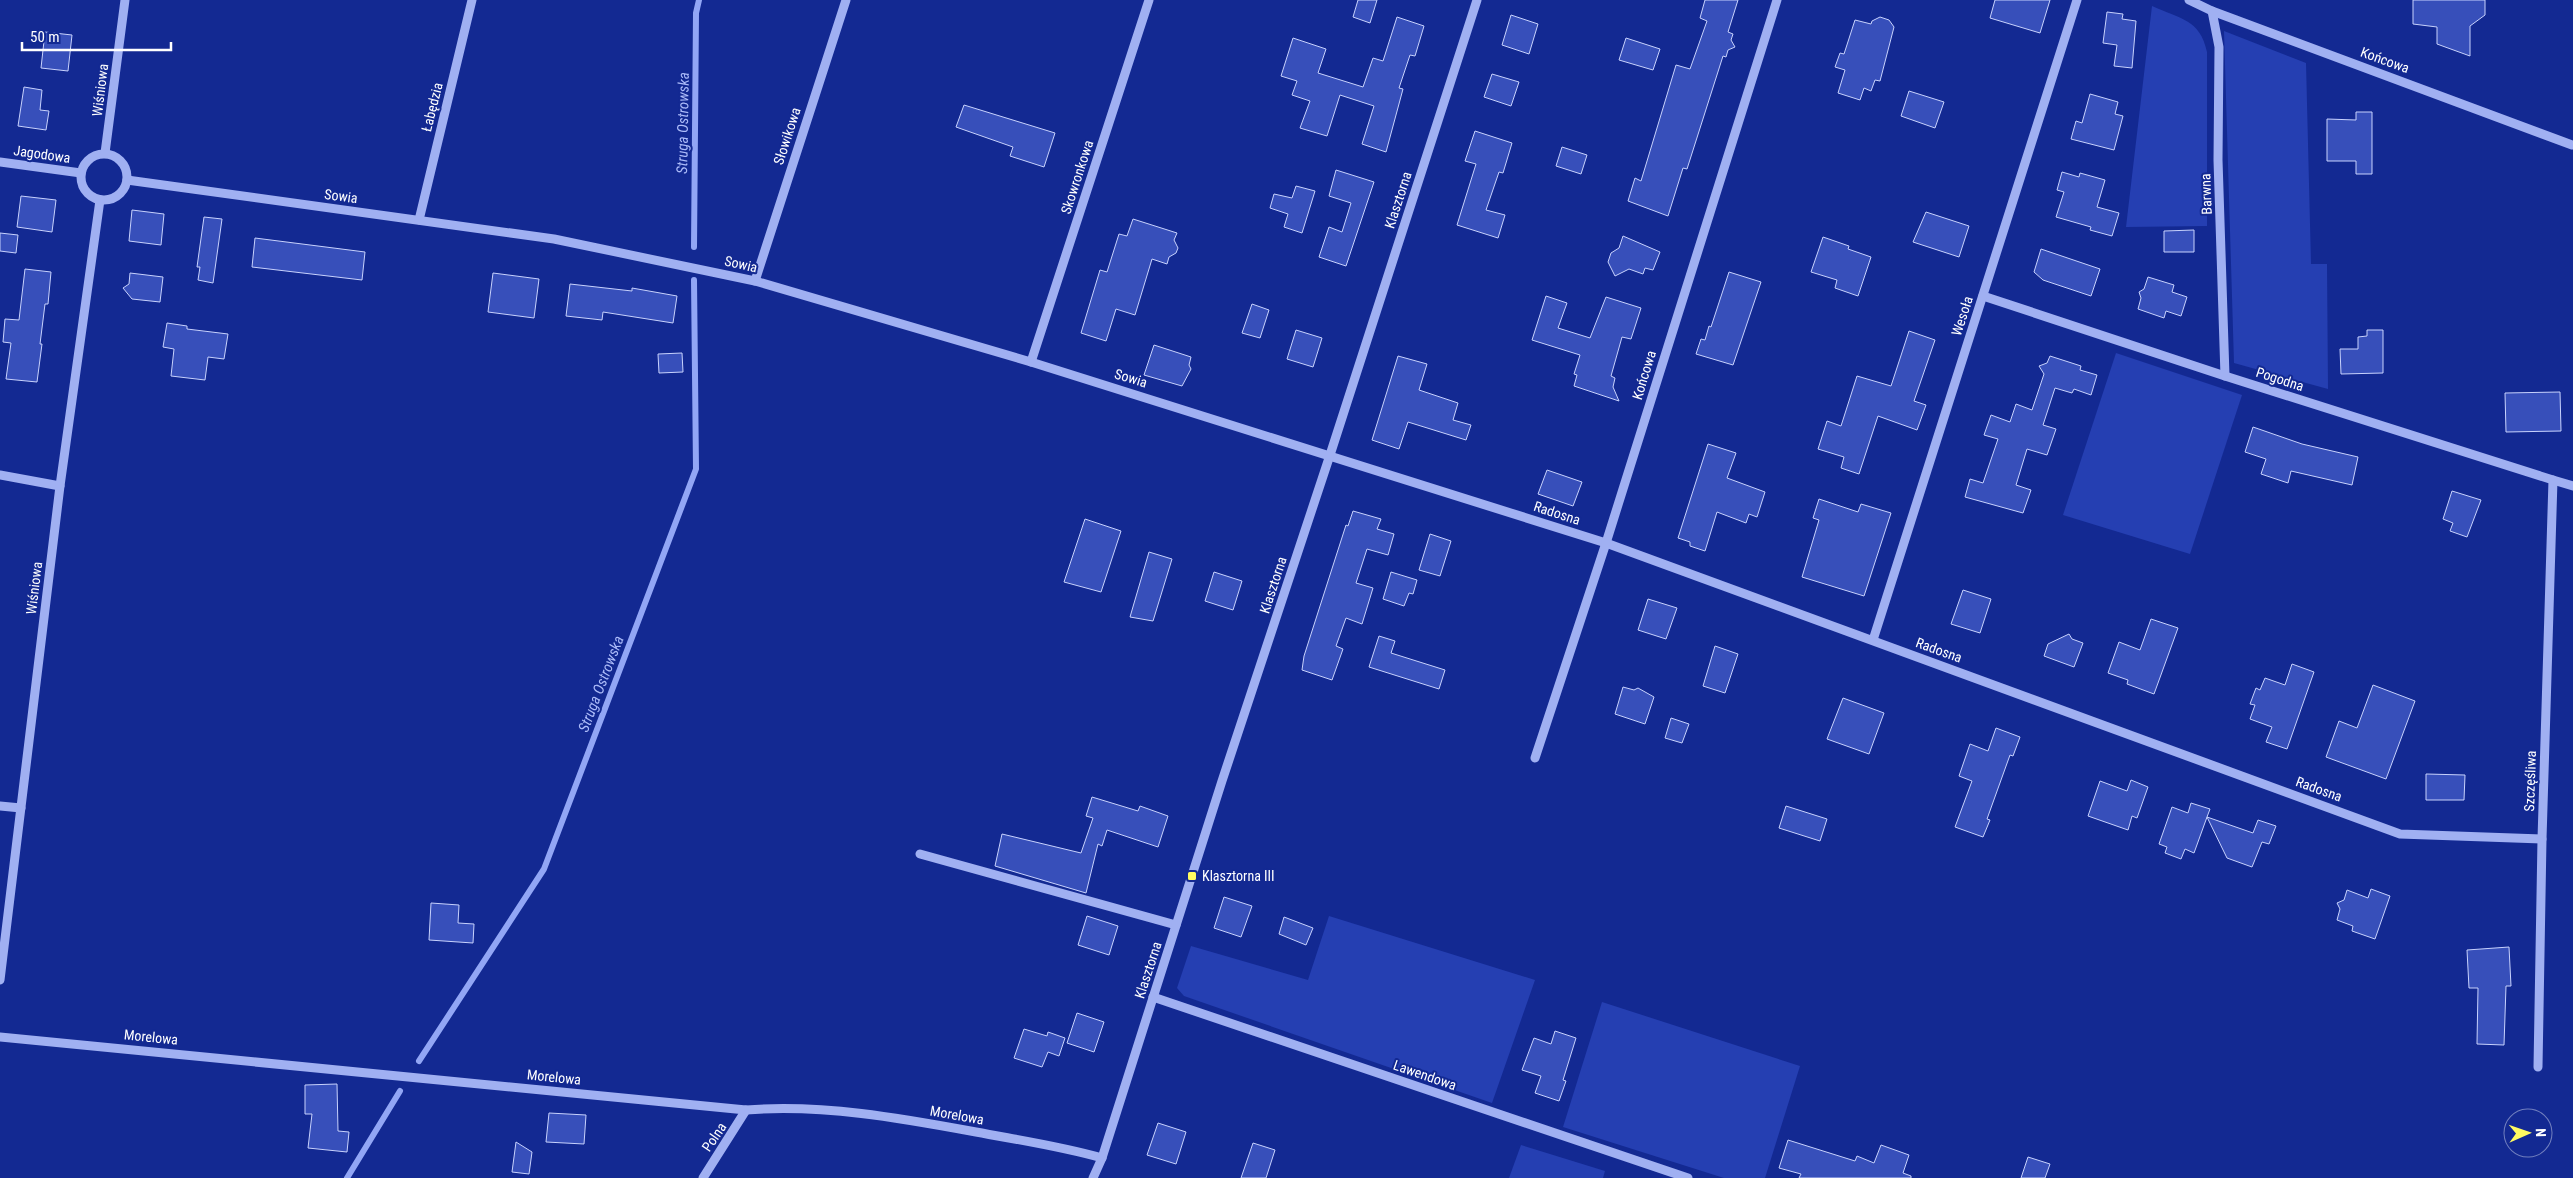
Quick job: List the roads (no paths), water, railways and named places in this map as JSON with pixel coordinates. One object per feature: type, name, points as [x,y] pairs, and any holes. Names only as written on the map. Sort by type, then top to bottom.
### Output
[{"type":"street","name":"Wiśniowa","points":[[105,153],[125,0]]},
{"type":"street","name":"Łabędzia","points":[[419,220],[472,0]]},
{"type":"street","name":"Słowikowa","points":[[755,281],[846,0]]},
{"type":"street","name":"Skowronkowa","points":[[1031,362],[1149,0]]},
{"type":"street","name":"Klasztorna","points":[[1093,1178],[1102,1158],[1222,781],[1478,0]]},
{"type":"street","name":"Końcowa","points":[[1534,758],[1606,543],[1777,0]]},
{"type":"street","name":"Wesoła","points":[[1873,640],[2078,0]]},
{"type":"street","name":"Końcowa","points":[[2189,0],[2212,11],[2572,145]]},
{"type":"street","name":"Barwna","points":[[2212,11],[2219,46],[2218,160],[2225,376]]},
{"type":"street","points":[[105,153],[119,159],[127,172],[127,180],[121,193],[114,198],[100,200],[87,193],[81,180],[81,173],[83,167],[92,156],[105,153]]},
{"type":"street","name":"Jagodowa","points":[[0,162],[81,173]]},
{"type":"street","name":"Sowia","points":[[127,180],[554,239],[755,281],[1031,362],[1330,455]]},
{"type":"street","name":"Wiśniowa","points":[[0,980],[60,486],[100,200]]},
{"type":"street","name":"Pogodna","points":[[1983,296],[2225,376],[2573,486]]},
{"type":"street","name":"Radosna","points":[[1330,455],[1606,543],[2400,834],[2542,839]]},
{"type":"street","points":[[0,475],[60,486]]},
{"type":"street","name":"Szczęśliwa","points":[[2538,1066],[2542,839],[2554,480]]},
{"type":"street","points":[[0,806],[21,808]]},
{"type":"street","points":[[920,854],[1176,926]]},
{"type":"street","name":"Lawendowa","points":[[1154,997],[1688,1178]]},
{"type":"street","name":"Morelowa","points":[[0,1037],[746,1110],[782,1107],[897,1118],[1071,1150],[1102,1158]]},
{"type":"street","name":"Polna","points":[[703,1178],[746,1110]]},
{"type":"waterway","name":"Struga Ostrowska","points":[[694,247],[696,13],[699,0]]},
{"type":"waterway","name":"Struga Ostrowska","points":[[419,1061],[544,869],[696,469],[694,280]]},
{"type":"waterway","name":"Struga Ostrowska","points":[[347,1178],[400,1091]]},
{"type":"place","name":"Klasztorna III","points":[[1192,876]]}]
